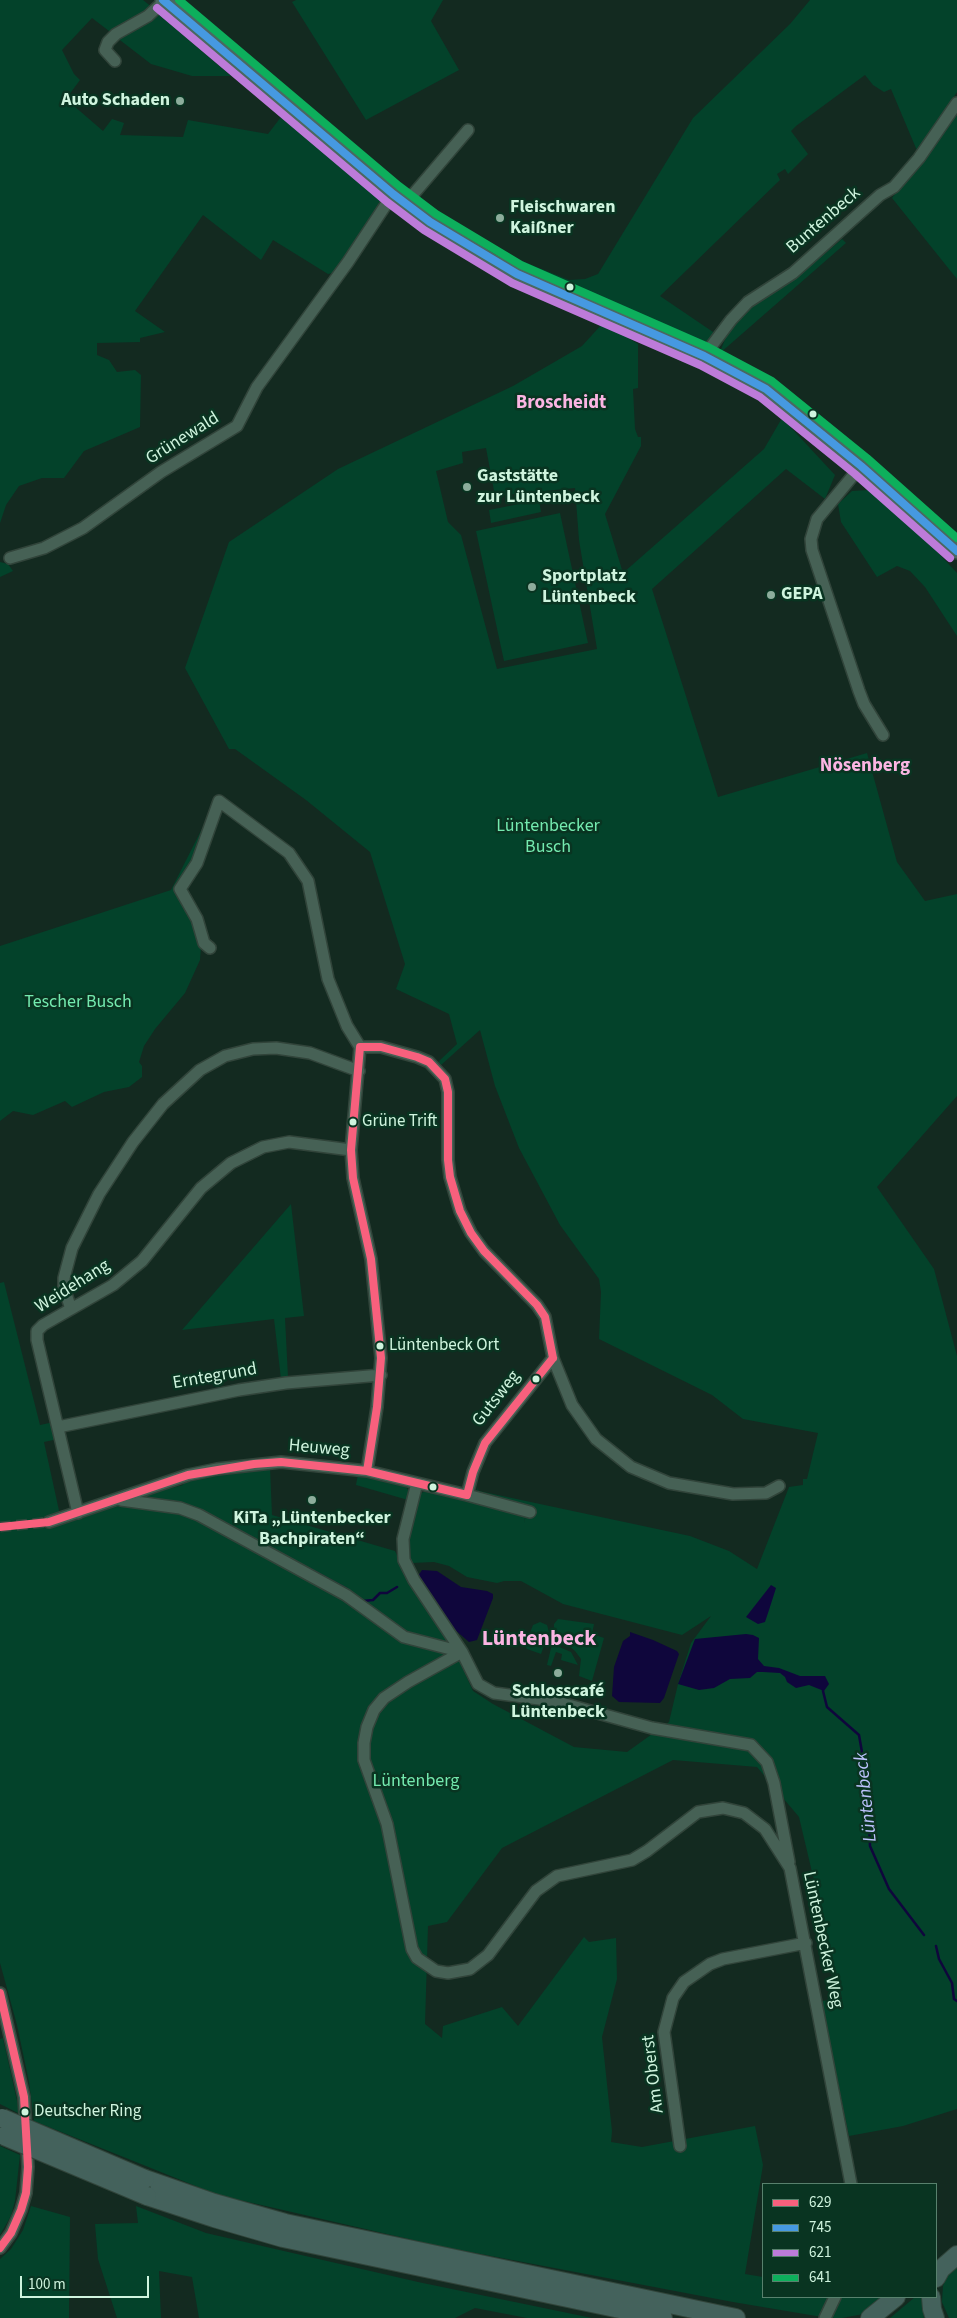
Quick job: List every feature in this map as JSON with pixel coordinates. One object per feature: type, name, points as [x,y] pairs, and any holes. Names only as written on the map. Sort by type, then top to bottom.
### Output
[{"type":"highway","points":[[1,2126],[214,2218],[283,2238],[663,2318]]},
{"type":"highway","points":[[146,2187],[214,2203],[285,2223],[736,2318]]},
{"type":"highway","points":[[937,2257],[957,2246]]},
{"type":"highway","points":[[937,2276],[941,2268],[957,2255]]},
{"type":"highway","points":[[870,2318],[895,2298]]},
{"type":"highway","points":[[932,2298],[932,2309],[935,2318]]},
{"type":"main road","points":[[164,1],[399,199],[455,239],[512,271],[704,356],[766,389],[861,466],[957,551]]},
{"type":"street","points":[[116,61],[105,50],[108,42],[116,34],[148,16],[164,1]]},
{"type":"street","name":"Buntenbeck","points":[[704,356],[731,320],[748,302],[793,273],[880,196],[894,187],[919,158],[957,102]]},
{"type":"street","name":"Grünewald","points":[[10,558],[44,548],[83,528],[162,472],[236,426],[257,387],[348,262],[399,199],[468,130]]},
{"type":"street","points":[[861,466],[817,519],[811,539],[812,550],[858,689],[864,704],[883,735]]},
{"type":"street","points":[[210,948],[204,943],[197,919],[180,889],[197,863],[219,801],[289,853],[308,880],[328,979],[347,1026],[360,1047],[351,1150],[353,1178],[371,1259],[376,1296],[381,1375],[367,1471]]},
{"type":"street","points":[[360,1047],[381,1048],[417,1057],[434,1065],[446,1079],[448,1092],[448,1160],[460,1211],[470,1233],[484,1251],[537,1305],[545,1317],[553,1358],[572,1405],[584,1425],[610,1452],[631,1467],[669,1483],[733,1494],[766,1493],[779,1486]]},
{"type":"street","points":[[71,1309],[64,1288],[64,1278],[72,1248],[99,1194],[133,1142],[157,1111],[200,1070],[225,1056],[253,1048],[276,1048],[310,1053],[359,1072]]},
{"type":"street","name":"Weidehang","points":[[78,1513],[37,1340],[37,1331],[42,1325],[113,1285],[142,1261],[200,1188],[231,1163],[263,1147],[288,1142],[351,1150]]},
{"type":"street","name":"Gutsweg","points":[[467,1495],[475,1464],[485,1443],[553,1358]]},
{"type":"street","name":"Erntegrund","points":[[58,1427],[248,1388],[381,1375]]},
{"type":"street","name":"Heuweg","points":[[49,1522],[188,1474],[254,1464],[309,1464],[367,1471],[530,1512]]},
{"type":"street","points":[[417,1483],[403,1539],[404,1560],[414,1580],[462,1652],[474,1679],[486,1690],[554,1702],[652,1728],[739,1742],[756,1748],[767,1762],[774,1783],[790,1868]]},
{"type":"street","points":[[118,1499],[180,1508],[199,1515],[346,1595],[404,1636],[462,1652]]},
{"type":"street","name":"Lüntenbecker Weg","points":[[462,1652],[408,1682],[384,1698],[374,1710],[364,1743],[364,1760],[387,1824],[412,1949],[426,1966],[448,1973],[470,1969],[488,1955],[536,1892],[546,1882],[571,1871],[632,1860],[647,1851],[686,1820],[705,1811],[723,1808],[734,1810],[756,1820],[765,1829],[790,1868],[851,2183]]},
{"type":"street","name":"Am Oberst","points":[[680,2146],[664,2032],[673,1998],[684,1982],[710,1964],[723,1959],[806,1943]]},
{"type":"street","points":[[0,1993],[24,2097],[28,2167],[26,2193],[21,2210],[11,2233],[0,2248]]},
{"type":"street","points":[[825,2318],[835,2298]]},
{"type":"green space","points":[[0,0],[143,0],[153,8],[113,34],[92,18],[62,50],[74,74],[80,80],[66,99],[103,131],[112,119],[124,123],[120,135],[183,137],[188,120],[268,134],[281,117],[382,202],[337,272],[328,274],[273,240],[261,260],[203,215],[135,311],[165,332],[140,338],[140,342],[97,343],[97,355],[109,360],[117,372],[135,370],[141,375],[140,427],[84,451],[64,478],[42,478],[19,486],[6,505],[0,523]]},
{"type":"green space","points":[[296,0],[443,0],[431,21],[459,70],[366,120],[292,2]]},
{"type":"green space","points":[[810,0],[957,0],[957,92],[918,153],[891,89],[884,92],[873,85],[865,75],[796,126],[791,131],[808,154],[788,174],[785,169],[777,174],[780,180],[660,296],[716,334],[705,347],[639,315],[637,318],[521,265],[522,261],[569,280],[585,279],[598,274],[693,118],[790,24]]},
{"type":"green space","points":[[156,12],[231,76],[192,76],[151,64],[116,37]]},
{"type":"green space","points":[[957,112],[957,279],[892,198]]},
{"type":"green space","points":[[842,239],[846,243],[719,354],[729,330],[760,299],[803,272]]},
{"type":"green space","points":[[603,323],[629,335],[628,338],[638,344],[638,388],[633,389],[635,429],[638,437],[641,437],[641,446],[605,514],[623,573],[764,449],[782,418],[835,475],[825,499],[786,469],[652,589],[718,797],[867,753],[897,862],[925,901],[957,894],[957,1096],[877,1187],[934,1269],[957,1356],[957,2109],[903,2126],[849,2136],[821,2001],[842,1999],[799,1817],[757,1767],[673,1760],[502,1848],[447,1922],[428,1926],[425,2024],[442,2038],[443,2026],[502,2007],[518,2026],[584,1937],[589,1942],[616,1938],[617,1979],[602,2037],[612,2131],[611,2142],[642,2147],[755,2126],[763,2165],[745,2274],[762,2277],[762,2298],[888,2298],[869,2313],[842,2318],[828,2318],[733,2302],[439,2246],[218,2195],[34,2121],[29,2082],[17,2025],[0,1963],[0,1283],[4,1282],[40,1425],[54,1422],[58,1439],[44,1442],[60,1515],[49,1526],[57,1526],[113,1506],[123,1505],[193,1516],[459,1660],[473,1691],[493,1704],[574,1747],[627,1752],[669,1722],[678,1684],[691,1643],[711,1616],[682,1635],[563,1604],[521,1581],[497,1583],[467,1577],[449,1566],[434,1562],[411,1563],[409,1540],[420,1494],[425,1491],[526,1512],[524,1523],[528,1507],[478,1492],[477,1487],[479,1491],[690,1536],[729,1551],[757,1569],[789,1487],[803,1485],[803,1479],[807,1479],[818,1433],[743,1419],[712,1395],[599,1339],[601,1292],[599,1279],[560,1225],[519,1148],[495,1086],[480,1030],[441,1065],[438,1062],[457,1044],[449,1014],[396,989],[405,964],[370,852],[306,800],[235,749],[229,749],[185,668],[229,542],[338,469],[513,386],[582,346]],"holes":[[[486,448],[495,496],[575,488],[579,540],[597,649],[497,669],[461,535],[448,522],[436,471],[463,463],[462,452]]]},
{"type":"green space","points":[[869,490],[928,542],[957,573],[957,636],[925,587],[910,571],[897,566],[877,577],[841,522],[838,504],[852,491]]},
{"type":"green space","points":[[539,500],[541,512],[491,523],[489,510]]},
{"type":"green space","name":"Sportplatz Lüntenbeck","points":[[560,513],[588,643],[504,661],[476,531]]},
{"type":"green space","points":[[0,562],[8,564],[13,571],[0,577]]},
{"type":"green space","name":"Tescher Busch","points":[[211,811],[194,862],[181,879],[195,920],[201,947],[200,960],[185,993],[155,1029],[144,1046],[139,1062],[142,1066],[142,1077],[129,1087],[104,1092],[72,1107],[65,1101],[33,1115],[13,1111],[0,1121],[0,946],[171,890]]},
{"type":"green space","points":[[291,1204],[304,1316],[285,1318],[288,1377],[281,1379],[274,1319],[182,1330]]},
{"type":"green space","points":[[270,1467],[272,1515],[395,1551],[403,1568],[449,1642],[446,1643],[406,1633],[212,1518],[139,1499],[139,1496],[169,1484],[171,1488],[183,1485],[183,1481],[202,1476]]},
{"type":"green space","points":[[358,1474],[405,1485],[410,1493],[408,1500],[356,1485]]},
{"type":"green space","points":[[558,1619],[594,1624],[592,1634],[604,1638],[592,1681],[579,1676],[581,1659],[575,1651],[564,1642],[554,1638],[554,1624]]},
{"type":"green space","points":[[540,1622],[547,1625],[549,1632],[541,1654],[527,1649],[525,1646],[533,1625]]},
{"type":"green space","points":[[552,1644],[571,1652],[578,1665],[561,1660],[562,1654],[556,1652],[551,1666],[547,1665]]},
{"type":"green space","points":[[3,2038],[20,2114],[0,2104],[0,2039]]},
{"type":"green space","points":[[0,2146],[20,2155],[15,2201],[11,2216],[0,2235]]},
{"type":"green space","points":[[31,2206],[70,2217],[69,2318],[0,2318],[0,2259],[11,2249],[23,2230]]},
{"type":"green space","points":[[136,2206],[206,2233],[418,2282],[592,2318],[527,2318],[475,2308],[455,2318],[199,2318],[192,2277],[159,2271],[161,2318],[117,2318],[98,2259],[95,2224],[138,2223]]},
{"type":"green space","points":[[957,2267],[957,2318],[949,2318],[942,2302],[943,2286],[949,2272]]},
{"type":"green space","points":[[914,2298],[922,2298],[924,2318],[890,2318]]},
{"type":"shaded area","points":[[422,1570],[437,1571],[461,1587],[487,1591],[493,1594],[477,1640],[469,1642],[454,1629],[418,1576]]},
{"type":"shaded area","points":[[771,1585],[776,1588],[765,1622],[758,1624],[746,1617]]},
{"type":"shaded area","points":[[630,1632],[653,1640],[677,1651],[679,1654],[664,1698],[660,1703],[619,1702],[612,1696],[614,1667],[623,1641],[630,1636]]},
{"type":"shaded area","points":[[746,1634],[759,1638],[758,1659],[764,1666],[779,1668],[800,1676],[825,1676],[829,1684],[824,1691],[809,1685],[796,1688],[787,1682],[780,1673],[757,1672],[750,1678],[730,1679],[714,1688],[699,1690],[678,1684],[695,1639]]},
{"type":"waterway","points":[[216,1518],[285,1556]]},
{"type":"waterway","points":[[310,1569],[347,1589]]},
{"type":"waterway","points":[[363,1601],[373,1600],[380,1593],[387,1593],[397,1587]]},
{"type":"waterway","name":"Lüntenbeck","points":[[823,1691],[827,1707],[859,1735],[867,1781],[870,1846],[889,1889],[924,1935]]},
{"type":"waterway","name":"Lüntenbeck","points":[[936,1946],[939,1959],[952,1983],[954,1999],[957,2001]]},
{"type":"tunnel","points":[[0,1527],[49,1522]]},
{"type":"transit line","name":"745","points":[[163,0],[393,194],[430,222],[517,274],[704,356],[766,389],[861,466],[957,551]]},
{"type":"transit line","name":"641","points":[[179,0],[399,186],[436,214],[521,265],[708,347],[772,381],[867,458],[957,538]]},
{"type":"transit line","name":"621","points":[[157,8],[387,202],[424,230],[512,283],[700,365],[760,397],[855,474],[950,558]]},
{"type":"transit line","name":"629","points":[[360,1047],[351,1150],[353,1178],[371,1259],[381,1358],[377,1407],[367,1471]]},
{"type":"transit line","name":"629","points":[[360,1047],[381,1047],[417,1057],[429,1062],[445,1079],[448,1092],[448,1160],[450,1177],[460,1211],[471,1233],[484,1251],[537,1305],[545,1317],[553,1358]]},
{"type":"transit line","name":"629","points":[[467,1495],[473,1472],[485,1443],[553,1358]]},
{"type":"transit line","name":"629","points":[[0,1527],[49,1522],[188,1475],[254,1464],[281,1462],[367,1471],[467,1495]]},
{"type":"transit line","name":"629","points":[[0,1993],[24,2097],[28,2167],[26,2193],[21,2210],[11,2233],[0,2248]]},
{"type":"place","name":"Auto Schaden","points":[[180,101]]},
{"type":"place","name":"Fleischwaren Kaißner","points":[[500,218]]},
{"type":"place","name":"Gaststätte zur Lüntenbeck","points":[[467,487]]},
{"type":"place","name":"Sportplatz Lüntenbeck","points":[[532,587]]},
{"type":"place","name":"GEPA","points":[[771,595]]},
{"type":"place","name":"Grüne Trift","points":[[353,1122]]},
{"type":"place","name":"Lüntenbeck Ort","points":[[380,1346]]},
{"type":"place","name":"KiTa „Lüntenbecker Bachpiraten“","points":[[312,1500]]},
{"type":"place","name":"Schlosscafé Lüntenbeck","points":[[558,1673]]},
{"type":"place","name":"Deutscher Ring","points":[[25,2112]]},
{"type":"district","name":"Broscheidt","points":[[561,404]]},
{"type":"district","name":"Nösenberg","points":[[865,767]]},
{"type":"district","name":"Lüntenbeck","points":[[539,1640]]},
{"type":"park label","name":"Lüntenbecker Busch","points":[[548,838]]},
{"type":"park label","name":"Lüntenberg","points":[[416,1782]]}]
